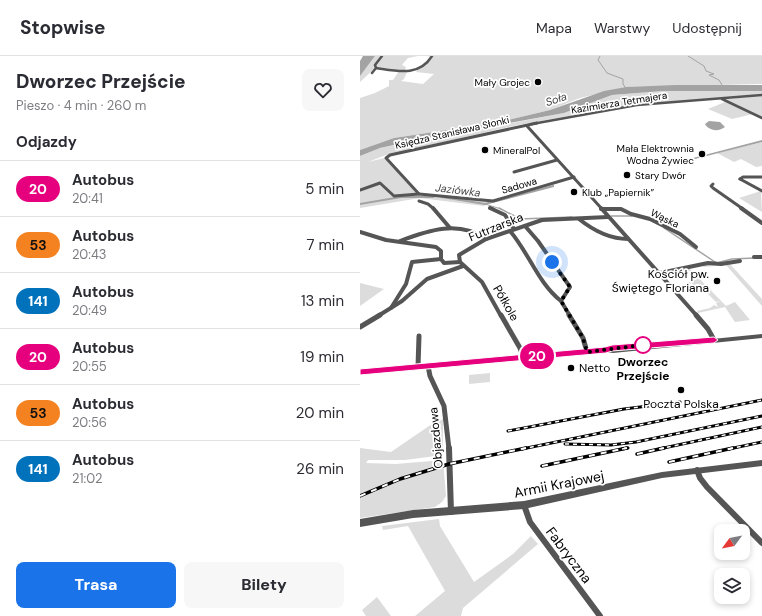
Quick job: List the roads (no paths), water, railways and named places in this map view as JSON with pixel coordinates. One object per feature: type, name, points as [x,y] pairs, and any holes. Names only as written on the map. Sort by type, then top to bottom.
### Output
[{"type":"street","points":[[372,73],[376,68],[375,65],[382,56]]},
{"type":"street","points":[[376,68],[404,72],[418,69],[428,64],[432,56]]},
{"type":"street","name":"Kazimierza Tetmajera","points":[[526,126],[646,104],[762,95]]},
{"type":"street","points":[[720,98],[762,118]]},
{"type":"street","name":"Księdza Stanisława Słonki","points":[[419,194],[385,157],[506,129],[526,126],[660,273],[704,324],[714,340]]},
{"type":"street","points":[[514,172],[557,160]]},
{"type":"street","points":[[762,177],[743,177],[740,179],[762,191]]},
{"type":"street","name":"Sadowa","points":[[360,190],[380,183],[392,195],[419,194],[493,201],[574,178]]},
{"type":"street","points":[[713,184],[711,186],[713,188],[762,222]]},
{"type":"street","points":[[419,201],[424,201],[428,204],[450,228]]},
{"type":"street","points":[[490,208],[505,215],[512,230],[554,294],[561,301],[583,338],[587,352]]},
{"type":"street","name":"Wąska","points":[[601,209],[621,209],[631,214],[650,218],[680,234],[696,246]]},
{"type":"street","name":"Futrzarska","points":[[461,264],[459,255],[461,253],[486,240],[512,230],[547,220],[608,217]]},
{"type":"street","points":[[579,219],[591,229],[604,235],[620,239],[628,238]]},
{"type":"street","points":[[526,226],[538,240],[570,287],[561,301]]},
{"type":"street","points":[[398,242],[450,228],[466,228],[486,240]]},
{"type":"street","points":[[361,234],[398,242],[439,248],[441,258],[444,263],[461,264]]},
{"type":"street","points":[[754,257],[762,257]]},
{"type":"street","points":[[391,308],[395,298],[407,283],[408,272],[412,262],[441,258]]},
{"type":"street","points":[[660,273],[708,263],[721,264],[740,261]]},
{"type":"street","points":[[360,327],[408,296],[416,287],[427,279],[461,264]]},
{"type":"street","name":"Półkole","points":[[461,264],[482,282],[520,348],[523,357]]},
{"type":"street","points":[[418,367],[419,336]]},
{"type":"street","points":[[360,372],[606,350],[613,351],[648,346],[762,336]]},
{"type":"street","name":"Objazdowa","points":[[428,366],[432,380],[442,398],[446,417],[451,512]]},
{"type":"street","name":"Armii Krajowej","points":[[360,523],[405,515],[524,505],[662,475],[762,463]]},
{"type":"street","points":[[697,470],[700,478],[707,487],[762,543]]},
{"type":"street","name":"Fabryczna","points":[[524,505],[530,522],[600,616]]},
{"type":"waterway","points":[[600,56],[598,60],[607,73],[623,79],[623,84],[626,89]]},
{"type":"waterway","points":[[688,56],[704,66],[706,71],[714,74],[709,75],[719,80],[722,85]]},
{"type":"waterway","name":"Jaziówka","points":[[695,158],[762,141]]},
{"type":"waterway","name":"Jaziówka","points":[[442,197],[485,204],[553,186]]},
{"type":"waterway","name":"Jaziówka","points":[[360,204],[401,197],[433,197]]},
{"type":"waterway","points":[[485,204],[501,209]]},
{"type":"waterway","points":[[501,209],[520,219],[572,217]]},
{"type":"waterway","points":[[611,216],[632,216]]},
{"type":"waterway","points":[[664,228],[715,262]]},
{"type":"waterway","points":[[720,262],[732,259],[754,258]]},
{"type":"railway","points":[[522,449],[762,400]]},
{"type":"railway","points":[[508,431],[624,409],[680,402]]},
{"type":"railway","points":[[565,444],[611,445],[636,442],[762,416]]},
{"type":"railway","points":[[659,449],[762,427]]},
{"type":"railway","points":[[729,449],[762,442]]},
{"type":"railway","points":[[360,496],[400,479],[449,464],[526,448]]},
{"type":"railway","points":[[623,449],[628,448]]},
{"type":"railway","points":[[637,454],[664,448]]},
{"type":"railway","points":[[669,462],[733,448]]},
{"type":"railway","points":[[542,466],[623,449]]},
{"type":"place","name":"Mały Grojec","points":[[538,82]]},
{"type":"place","name":"MineralPol","points":[[485,150]]},
{"type":"place","name":"Mała Elektrownia Wodna Żywiec","points":[[702,154]]},
{"type":"place","name":"Stary Dwór","points":[[627,175]]},
{"type":"place","name":"Klub „Papiernik”","points":[[574,192]]},
{"type":"place","name":"Kościół pw. Świętego Floriana","points":[[717,281]]},
{"type":"place","name":"Dworzec Przejście","points":[[643,345]]},
{"type":"place","name":"Netto","points":[[571,368]]},
{"type":"place","name":"Poczta Polska","points":[[681,390]]},
{"type":"water label","name":"Soła","points":[[556,99]]}]
